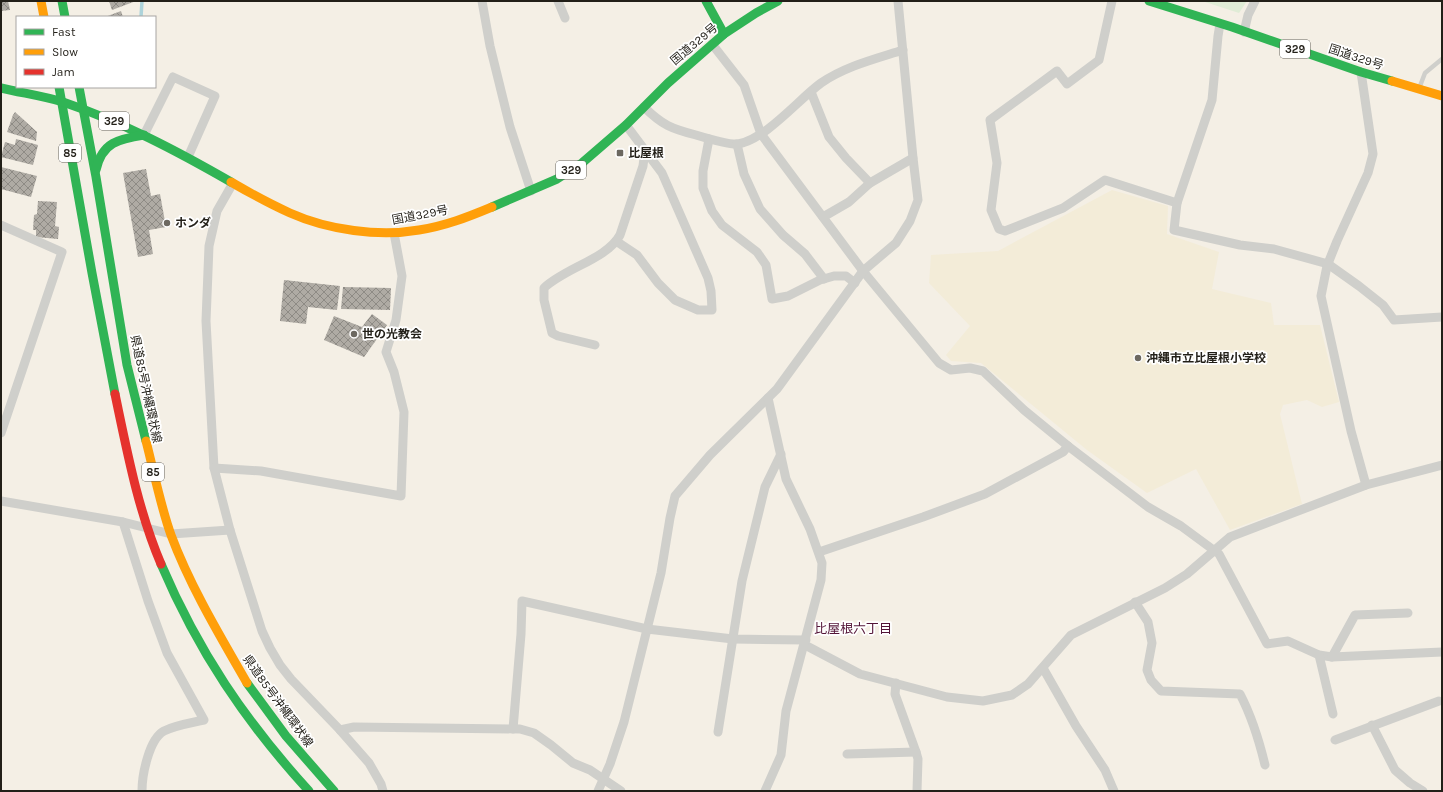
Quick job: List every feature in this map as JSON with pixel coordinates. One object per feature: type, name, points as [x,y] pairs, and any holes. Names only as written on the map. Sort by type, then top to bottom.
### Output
[{"type":"main road","points":[[41,1],[44,16]]},
{"type":"main road","points":[[62,1],[65,16]]},
{"type":"main road","points":[[706,1],[724,34]]},
{"type":"main road","name":"国道329号","points":[[1,88],[62,102],[82,108],[114,121],[188,157],[277,208],[316,223],[354,231],[394,234],[420,230],[457,220],[531,191],[557,179],[582,163],[626,125],[668,83],[724,34],[756,13],[778,1]]},
{"type":"main road","name":"国道329号","points":[[1149,1],[1183,9],[1220,24],[1361,72],[1442,96]]},
{"type":"main road","points":[[12,91],[20,88]]},
{"type":"main road","name":"85","points":[[59,88],[105,346],[123,431],[142,509],[159,559],[194,633],[212,664],[249,720],[268,744],[310,791]]},
{"type":"main road","name":"県道85号沖縄環状線","points":[[79,88],[96,177],[127,365],[162,505],[171,534],[213,625],[248,684],[286,736],[334,791]]},
{"type":"main road","points":[[96,177],[97,159],[109,145],[130,137],[144,135]]},
{"type":"street","points":[[482,1],[490,46],[510,127],[531,191]]},
{"type":"street","points":[[558,1],[565,18]]},
{"type":"street","points":[[598,791],[605,779],[624,722],[660,573],[675,496],[710,455],[777,390],[864,271],[896,243],[910,221],[918,200],[898,1]]},
{"type":"street","points":[[1112,1],[1099,60],[1067,84],[1058,71],[990,120],[997,163],[991,210],[999,229],[1005,231],[1064,208],[1106,180],[1177,203]]},
{"type":"street","points":[[1244,32],[1248,15],[1255,1]]},
{"type":"street","points":[[1220,24],[1212,100],[1177,203],[1174,230],[1240,245],[1274,249],[1328,264],[1383,305],[1394,320],[1442,317]]},
{"type":"street","points":[[712,44],[744,85],[761,134],[864,271],[939,362],[951,370],[970,368],[983,371],[1024,410],[1068,446],[1148,507],[1181,526],[1219,554],[1267,644],[1288,641],[1319,655],[1332,657],[1442,652]]},
{"type":"street","points":[[644,107],[653,116],[672,129],[709,139],[737,144],[748,141],[761,134],[821,84],[844,70],[903,50]]},
{"type":"street","points":[[1361,72],[1373,154],[1368,173],[1336,241],[1328,264],[1320,296],[1351,431],[1366,485]]},
{"type":"street","points":[[144,135],[173,77],[215,96],[188,157]]},
{"type":"street","points":[[811,92],[815,106],[829,137],[846,158],[870,183]]},
{"type":"street","points":[[616,241],[637,255],[658,283],[675,300],[698,310],[712,310],[711,291],[706,272],[662,173],[626,125]]},
{"type":"street","points":[[709,139],[703,171],[703,188],[712,211],[722,225],[757,252],[766,265],[772,299],[788,296],[824,279],[834,276],[846,276],[855,283]]},
{"type":"street","points":[[737,144],[744,174],[760,209],[783,235],[805,254],[824,279]]},
{"type":"street","points":[[595,345],[558,336],[552,333],[544,300],[544,288],[550,282],[570,270],[609,249],[616,241],[643,166],[645,150]]},
{"type":"street","points":[[823,217],[849,202],[870,183],[913,158]]},
{"type":"street","points":[[232,183],[217,211],[209,246],[206,320],[214,468],[230,530],[262,630],[270,648],[280,665],[291,679],[340,730],[369,763],[381,784],[383,791]]},
{"type":"street","points":[[1,225],[62,252],[1,433]]},
{"type":"street","points":[[214,468],[261,471],[401,496],[404,412],[394,372],[386,352],[396,320],[402,276],[394,234]]},
{"type":"street","points":[[765,791],[781,755],[786,711],[821,580],[822,563],[810,529],[786,479],[768,398]]},
{"type":"street","points":[[818,552],[923,517],[985,494],[1063,452],[1068,446]]},
{"type":"street","points":[[718,732],[742,581],[765,487],[781,454]]},
{"type":"street","points":[[513,729],[521,634],[522,602],[647,629],[733,639],[805,643],[860,674],[947,696],[983,701],[1012,695],[1028,684],[1071,635],[1165,588],[1187,574],[1230,537],[1366,485],[1442,465]]},
{"type":"street","points":[[1,501],[123,522],[171,534],[230,530]]},
{"type":"street","points":[[123,522],[148,601],[167,653],[204,720],[163,731],[154,741],[147,759],[142,791]]},
{"type":"street","points":[[1135,602],[1148,622],[1152,643],[1147,670],[1151,680],[1161,692],[1240,694],[1249,711],[1257,733],[1265,765]]},
{"type":"street","points":[[1332,657],[1355,615],[1408,613]]},
{"type":"street","points":[[1319,655],[1333,714]]},
{"type":"street","points":[[1043,668],[1076,726],[1105,770],[1114,791]]},
{"type":"street","points":[[896,683],[895,694],[918,759],[917,791]]},
{"type":"street","points":[[1336,740],[1438,701]]},
{"type":"street","points":[[1372,725],[1395,770],[1410,783],[1423,791]]},
{"type":"street","points":[[340,730],[354,727],[520,729],[534,733],[573,763],[590,770],[621,791]]},
{"type":"street","points":[[847,754],[916,752]]},
{"type":"lane","points":[[1419,89],[1425,73],[1442,59]]},
{"type":"shaded area","name":"沖縄市立比屋根小学校","points":[[1112,190],[1168,206],[1167,234],[1219,252],[1212,289],[1271,303],[1274,325],[1320,325],[1339,402],[1322,407],[1307,400],[1283,405],[1280,414],[1302,504],[1230,530],[1196,469],[1147,493],[1087,450],[981,363],[951,361],[946,355],[970,326],[929,283],[931,255],[998,251]]},
{"type":"green space","points":[[1202,1],[1247,1],[1239,13]]},
{"type":"building","points":[[1,1],[8,1],[10,10],[1,11]]},
{"type":"building","points":[[109,1],[136,1],[112,10]]},
{"type":"building","points":[[121,11],[123,16],[108,16]]},
{"type":"building","points":[[15,112],[37,132],[36,141],[7,132]]},
{"type":"building","points":[[16,139],[38,145],[33,165],[1,157],[5,142],[15,145]]},
{"type":"building","points":[[1,167],[37,176],[31,197],[1,189]]},
{"type":"building","points":[[146,169],[151,196],[160,194],[166,227],[149,230],[153,254],[138,257],[123,173]]},
{"type":"building","points":[[38,201],[57,202],[55,226],[59,227],[58,239],[36,237],[36,230],[33,230],[34,215],[37,214]]},
{"type":"building","points":[[284,280],[340,286],[337,310],[308,307],[306,324],[280,321]]},
{"type":"building","points":[[343,287],[391,288],[390,310],[341,309]]},
{"type":"building","name":"世の光教会","points":[[372,314],[387,325],[364,357],[324,340],[334,316],[362,327]]},
{"type":"waterway","points":[[141,16],[142,1]]},
{"type":"traffic: fast","points":[[62,1],[65,16]]},
{"type":"traffic: fast","points":[[706,1],[724,34]]},
{"type":"traffic: fast","points":[[492,207],[557,179],[582,163],[626,125],[668,83],[724,34],[756,13],[778,1]]},
{"type":"traffic: fast","points":[[1149,1],[1232,27],[1361,72],[1392,81]]},
{"type":"traffic: fast","points":[[1,88],[48,98],[85,110],[170,148],[231,182]]},
{"type":"traffic: fast","points":[[59,88],[115,394]]},
{"type":"traffic: fast","points":[[79,88],[96,177],[127,365],[146,441]]},
{"type":"traffic: fast","points":[[96,170],[99,161],[107,148],[119,140],[144,135]]},
{"type":"traffic: fast","points":[[161,564],[175,596],[207,656],[225,684],[264,738],[309,791]]},
{"type":"traffic: fast","points":[[247,683],[286,736],[334,791]]},
{"type":"traffic: slow","points":[[41,1],[44,16]]},
{"type":"traffic: slow","points":[[1392,81],[1442,96]]},
{"type":"traffic: slow","points":[[231,182],[275,206],[305,219],[337,228],[371,232],[404,232],[429,228],[456,221],[492,207]]},
{"type":"traffic: slow","points":[[146,441],[157,488],[171,535],[187,573],[247,683]]},
{"type":"traffic: jam","points":[[115,394],[140,502],[161,564]]},
{"type":"place","name":"比屋根","points":[[620,153]]},
{"type":"place","name":"ホンダ","points":[[167,223]]},
{"type":"place","name":"世の光教会","points":[[354,334]]},
{"type":"place","name":"沖縄市立比屋根小学校","points":[[1138,358]]},
{"type":"district","name":"比屋根六丁目","points":[[853,628]]}]
